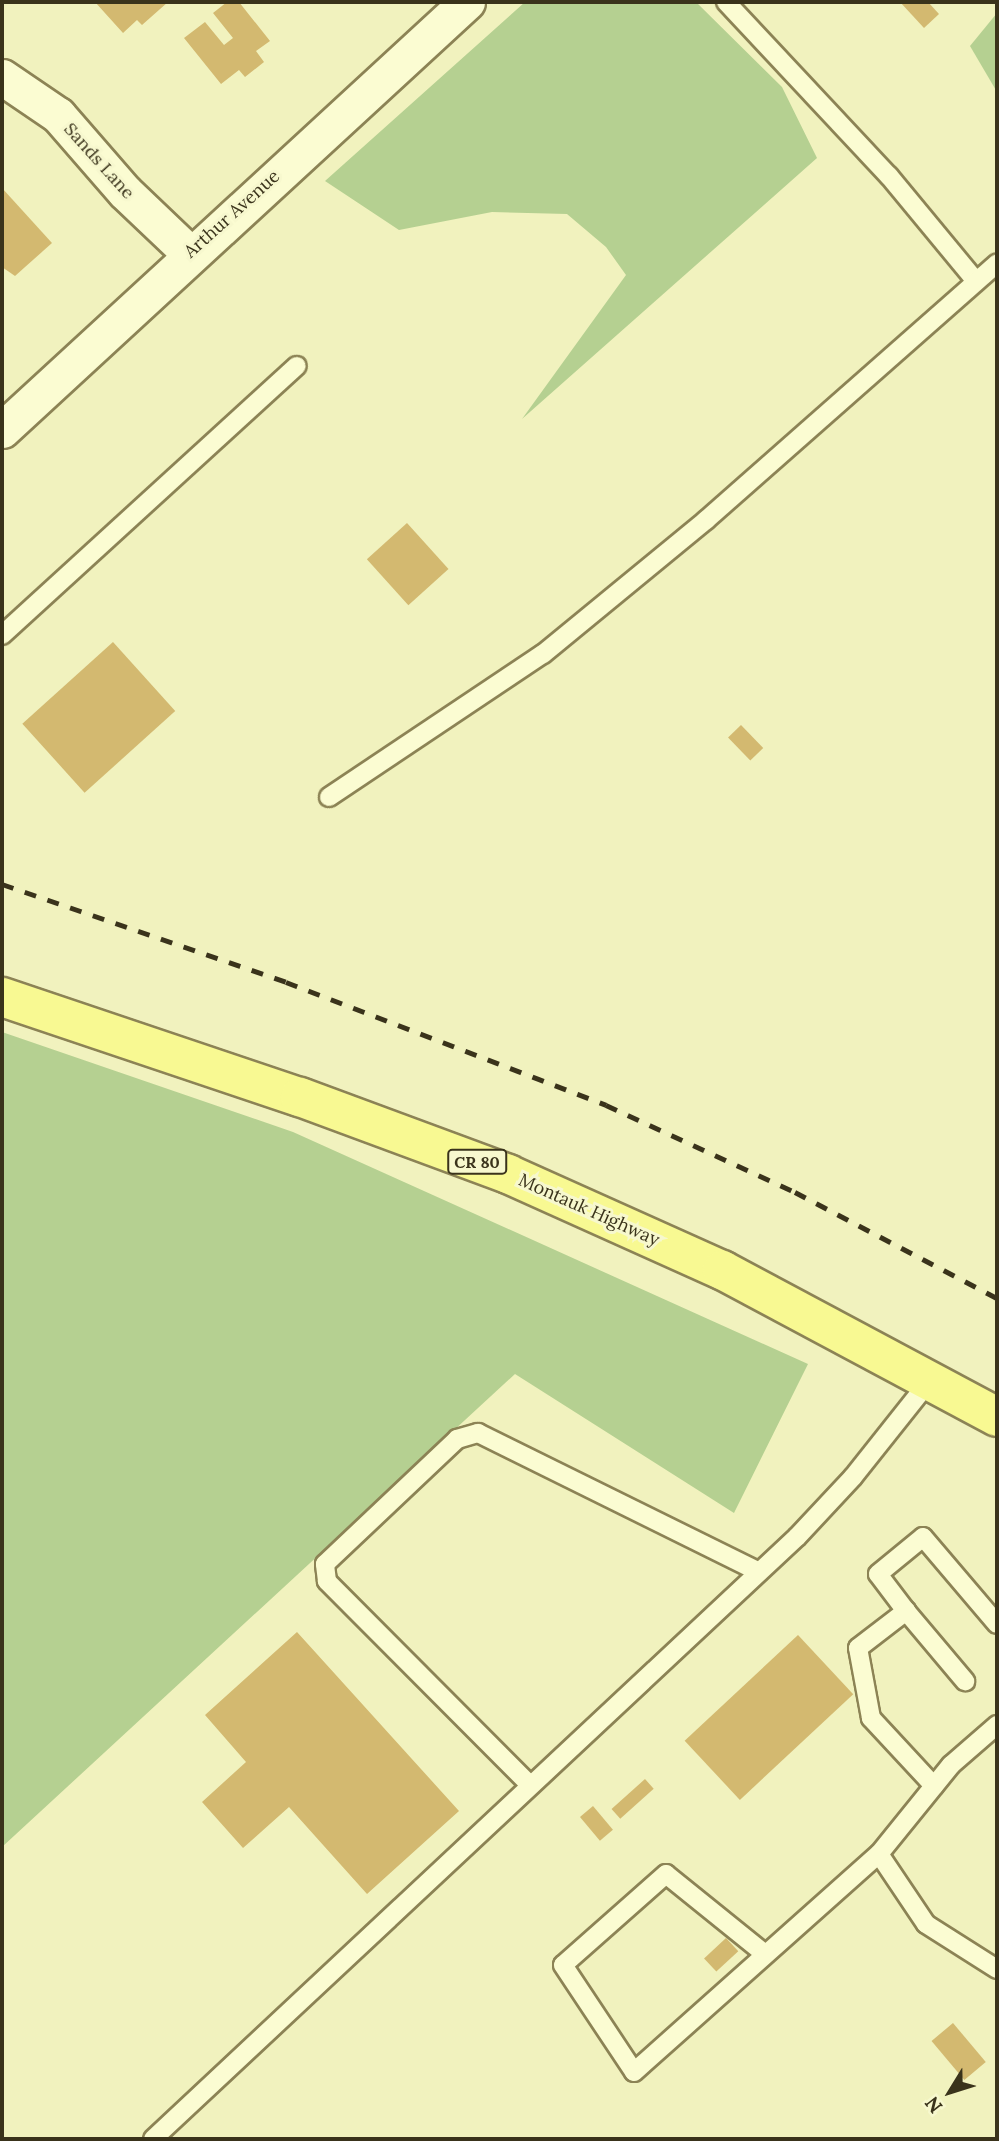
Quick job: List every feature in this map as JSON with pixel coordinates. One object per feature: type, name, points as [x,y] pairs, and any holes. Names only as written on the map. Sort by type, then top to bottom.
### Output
[{"type":"main road","name":"Montauk Highway","points":[[2,997],[300,1097],[508,1174],[722,1270],[931,1378],[997,1417]]},
{"type":"street","name":"Arthur Avenue","points":[[2,430],[189,253],[467,2]]},
{"type":"street","name":"Sands Lane","points":[[2,77],[58,115],[125,192],[189,253]]},
{"type":"lane","points":[[726,2],[889,176],[976,281]]},
{"type":"lane","points":[[329,797],[543,653],[706,520],[997,262]]},
{"type":"lane","points":[[2,635],[297,366]]},
{"type":"lane","points":[[153,2139],[759,1572],[852,1477],[931,1378]]},
{"type":"lane","points":[[530,1785],[327,1581],[325,1564],[457,1439],[478,1433],[759,1572]]},
{"type":"lane","points":[[965,1681],[878,1574],[923,1537],[997,1624]]},
{"type":"lane","points":[[906,1611],[858,1648],[872,1718],[934,1786]]},
{"type":"lane","points":[[765,1954],[666,1874],[563,1965],[634,2072],[879,1854],[934,1786],[997,1725]]},
{"type":"lane","points":[[879,1854],[926,1924],[997,1969]]},
{"type":"green space","points":[[525,2],[696,2],[782,87],[817,158],[522,419],[626,275],[606,247],[567,214],[492,212],[399,230],[325,181]]},
{"type":"green space","points":[[997,13],[997,92],[970,46]]},
{"type":"green space","points":[[2,1032],[293,1132],[808,1364],[734,1513],[515,1374],[2,1847]]},
{"type":"building","points":[[95,2],[168,2],[142,25],[137,20],[123,33]]},
{"type":"building","points":[[227,2],[239,2],[270,41],[256,51],[264,62],[245,77],[239,70],[221,84],[184,38],[205,22],[224,45],[233,38],[213,13]]},
{"type":"building","points":[[900,2],[928,2],[939,14],[924,28]]},
{"type":"building","points":[[2,188],[52,243],[15,276],[2,267]]},
{"type":"building","points":[[407,523],[448,569],[408,605],[367,559]]},
{"type":"building","points":[[113,642],[175,711],[85,793],[22,724]]},
{"type":"building","points":[[741,725],[763,748],[750,761],[728,738]]},
{"type":"building","points":[[297,1632],[459,1811],[367,1894],[289,1807],[243,1848],[202,1802],[246,1762],[205,1715]]},
{"type":"building","points":[[798,1635],[853,1694],[740,1800],[685,1741]]},
{"type":"building","points":[[645,1779],[654,1789],[620,1819],[612,1809]]},
{"type":"building","points":[[593,1806],[613,1830],[600,1841],[580,1817]]},
{"type":"building","points":[[726,1938],[738,1951],[716,1972],[704,1958]]},
{"type":"building","points":[[953,2023],[986,2062],[964,2080],[932,2041]]},
{"type":"railway","points":[[2,884],[286,982],[606,1105],[795,1192],[997,1298]]}]
